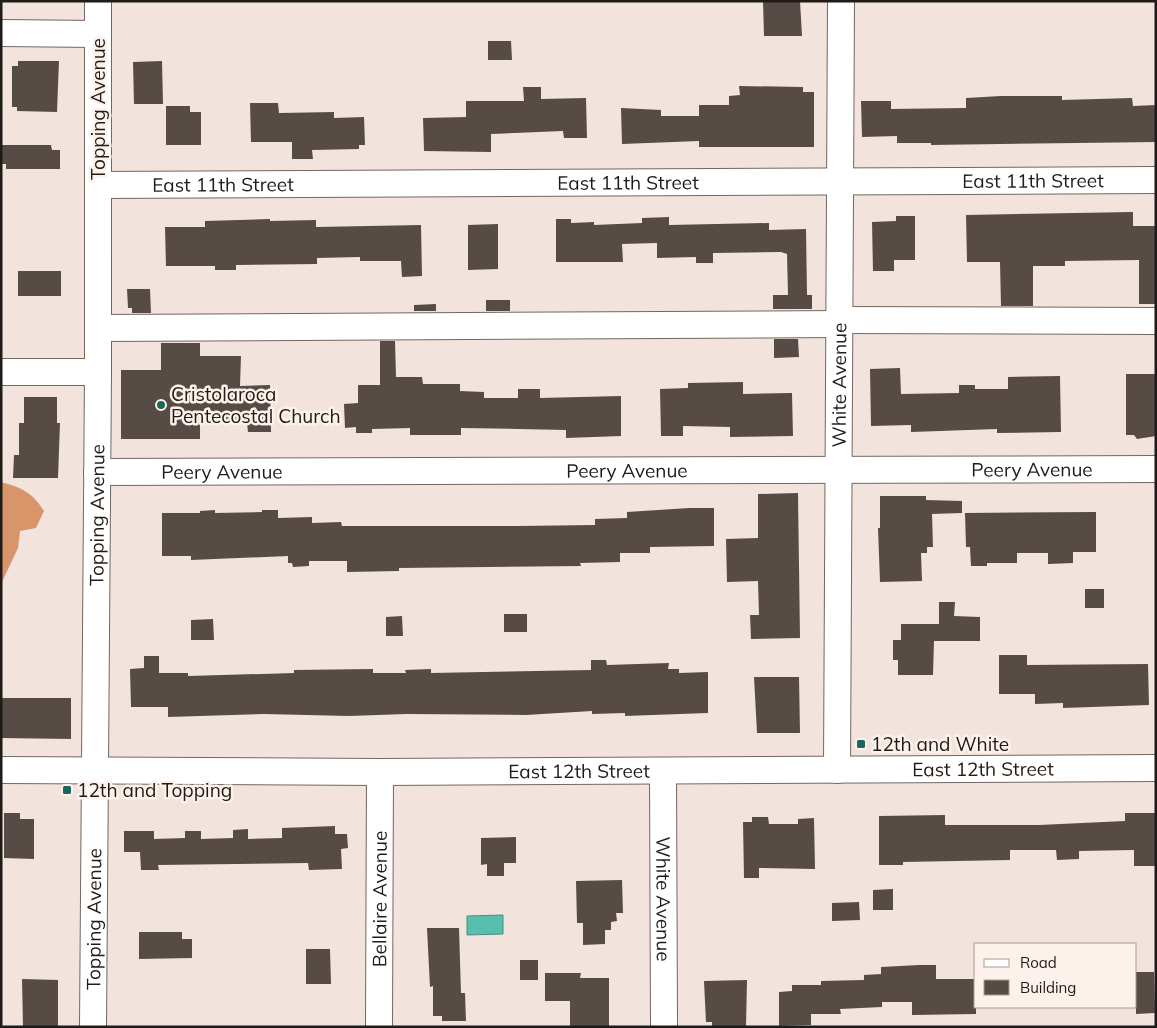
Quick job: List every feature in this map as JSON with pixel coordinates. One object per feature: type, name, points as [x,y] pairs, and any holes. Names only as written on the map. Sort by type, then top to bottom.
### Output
[{"type":"street","name":"Topping Avenue","points":[[93,1027],[98,472],[98,1]]},
{"type":"street","name":"White Avenue","points":[[836,770],[841,1]]},
{"type":"street","points":[[1,33],[98,34]]},
{"type":"street","name":"East 11th Street","points":[[99,185],[1156,180]]},
{"type":"street","points":[[98,328],[1156,321]]},
{"type":"street","points":[[1,372],[98,372]]},
{"type":"street","name":"Peery Avenue","points":[[98,472],[1156,469]]},
{"type":"street","name":"East 12th Street","points":[[1,770],[380,772],[1156,768]]},
{"type":"street","name":"White Avenue","points":[[663,771],[664,1027]]},
{"type":"street","name":"Bellaire Avenue","points":[[379,1027],[380,772]]},
{"type":"shaded area","points":[[1,482],[15,486],[31,495],[44,511],[36,528],[20,531],[18,548],[1,584]]},
{"type":"water","points":[[503,915],[503,934],[467,935],[467,916]]},
{"type":"building","points":[[763,1],[800,1],[802,36],[764,36]]},
{"type":"building","points":[[488,41],[511,41],[512,60],[488,60]]},
{"type":"building","points":[[18,61],[59,61],[57,112],[17,111],[17,107],[12,107],[12,66],[18,66]]},
{"type":"building","points":[[162,61],[163,104],[134,104],[133,62]]},
{"type":"building","points":[[739,86],[803,87],[803,92],[814,92],[814,147],[699,147],[699,141],[622,144],[621,108],[661,110],[661,116],[699,116],[699,105],[729,105],[729,96],[740,95]]},
{"type":"building","points":[[523,87],[541,87],[541,99],[586,98],[587,138],[564,138],[563,131],[491,134],[491,152],[424,151],[423,118],[466,117],[466,101],[524,101]]},
{"type":"building","points":[[1062,96],[1062,100],[1132,98],[1133,106],[1156,105],[1156,142],[931,145],[931,143],[897,143],[897,136],[862,137],[861,101],[891,101],[891,109],[966,108],[966,98]]},
{"type":"building","points":[[250,103],[278,103],[279,113],[334,112],[334,118],[364,117],[365,145],[359,145],[359,149],[312,150],[313,159],[292,159],[292,142],[251,142]]},
{"type":"building","points":[[166,106],[190,106],[190,112],[201,112],[201,145],[166,145]]},
{"type":"building","points":[[1,145],[51,145],[52,150],[60,150],[60,169],[6,169],[6,164],[1,164]]},
{"type":"building","points":[[1133,212],[1133,226],[1156,226],[1156,304],[1139,304],[1139,260],[1065,261],[1065,266],[1033,266],[1033,306],[1001,306],[1000,262],[967,262],[966,215]]},
{"type":"building","points":[[896,216],[915,216],[915,260],[894,260],[894,271],[873,271],[872,222],[896,221]]},
{"type":"building","points":[[669,217],[669,225],[769,223],[769,230],[806,229],[807,295],[812,295],[812,309],[773,309],[773,295],[788,295],[787,254],[781,252],[713,253],[713,263],[696,263],[696,257],[657,258],[657,243],[622,244],[623,262],[556,262],[556,219],[571,219],[571,223],[594,222],[594,225],[642,223],[642,218]]},
{"type":"building","points":[[270,219],[270,221],[316,220],[316,227],[421,225],[422,276],[402,277],[401,261],[360,261],[360,257],[317,258],[317,264],[236,265],[236,270],[215,270],[215,266],[166,266],[165,227],[205,227],[205,221]]},
{"type":"building","points":[[498,224],[498,269],[468,270],[468,225]]},
{"type":"building","points":[[18,271],[61,271],[61,296],[18,296]]},
{"type":"building","points":[[127,289],[150,289],[151,313],[132,313],[132,308],[128,308]]},
{"type":"building","points":[[486,300],[510,300],[510,311],[486,311]]},
{"type":"building","points":[[436,304],[436,311],[414,311],[414,305]]},
{"type":"building","points":[[774,339],[798,339],[799,357],[774,358]]},
{"type":"building","points":[[380,341],[395,341],[396,377],[422,377],[423,384],[460,384],[460,391],[484,392],[484,398],[518,398],[518,389],[540,389],[540,398],[621,396],[621,436],[566,438],[566,430],[461,428],[461,435],[410,435],[410,428],[372,429],[372,433],[356,433],[356,427],[345,428],[344,404],[358,403],[358,385],[380,385]]},
{"type":"building","name":"Cristolaroca Pentecostal Church","points":[[161,343],[200,343],[200,356],[241,356],[240,386],[270,385],[271,432],[248,432],[247,423],[200,424],[200,439],[121,439],[121,370],[161,370]]},
{"type":"building","points":[[900,368],[901,394],[959,393],[959,385],[975,385],[975,389],[1008,389],[1008,377],[1060,376],[1061,432],[997,433],[997,429],[911,432],[911,425],[871,426],[870,369]]},
{"type":"building","points":[[1126,374],[1156,374],[1156,436],[1137,439],[1134,435],[1126,435]]},
{"type":"building","points":[[743,382],[743,394],[792,393],[793,436],[730,437],[730,427],[683,426],[683,436],[661,436],[660,389],[688,388],[688,383]]},
{"type":"building","points":[[24,397],[57,397],[57,423],[60,423],[58,478],[13,478],[14,455],[19,455],[19,423],[24,423]]},
{"type":"building","points":[[798,493],[800,638],[751,639],[750,615],[759,615],[758,581],[727,582],[726,539],[758,538],[758,494]]},
{"type":"building","points":[[880,496],[926,496],[926,500],[962,501],[962,513],[932,514],[933,547],[927,547],[927,553],[921,553],[922,581],[880,582],[878,528],[880,528]]},
{"type":"building","points":[[714,508],[714,546],[650,547],[650,553],[620,553],[620,562],[580,563],[581,566],[399,568],[399,571],[347,572],[347,561],[309,561],[309,566],[293,567],[292,563],[288,563],[288,556],[191,560],[191,556],[162,556],[162,513],[200,513],[200,511],[215,510],[215,513],[278,510],[278,518],[312,517],[312,523],[341,522],[342,526],[519,526],[595,525],[595,519],[627,518],[627,512]]},
{"type":"building","points":[[1096,512],[1096,552],[1073,552],[1073,563],[1048,564],[1048,553],[1017,553],[1017,563],[987,563],[987,566],[971,566],[970,547],[966,547],[965,513]]},
{"type":"building","points":[[1085,589],[1104,589],[1104,608],[1085,608]]},
{"type":"building","points":[[939,602],[955,602],[954,616],[980,617],[980,641],[934,641],[933,675],[898,675],[898,660],[893,660],[893,640],[901,640],[901,624],[939,624]]},
{"type":"building","points":[[504,614],[527,614],[527,632],[504,632]]},
{"type":"building","points":[[402,616],[403,636],[386,636],[386,617]]},
{"type":"building","points":[[213,619],[214,640],[191,640],[191,620]]},
{"type":"building","points":[[999,655],[1027,655],[1027,665],[1148,664],[1149,705],[1063,708],[1063,703],[1035,704],[1035,694],[999,694]]},
{"type":"building","points":[[144,656],[159,656],[159,673],[188,673],[188,676],[294,673],[294,670],[373,669],[373,673],[406,673],[405,670],[431,669],[431,673],[591,670],[591,660],[606,660],[607,665],[669,663],[668,669],[679,669],[679,673],[708,672],[708,713],[625,716],[625,713],[592,714],[592,711],[526,715],[406,714],[349,716],[264,714],[168,717],[168,707],[131,707],[130,669],[144,668]]},
{"type":"building","points":[[754,677],[799,677],[800,733],[757,733]]},
{"type":"building","points":[[1,698],[71,698],[71,739],[1,738]]},
{"type":"building","points":[[4,813],[20,813],[20,819],[34,819],[34,859],[4,858]]},
{"type":"building","points":[[1125,813],[1156,813],[1156,866],[1134,866],[1134,850],[1079,851],[1079,859],[1057,860],[1056,850],[1010,850],[1010,860],[903,862],[903,865],[879,865],[879,816],[945,815],[945,825],[1039,825],[1125,821]]},
{"type":"building","points":[[752,817],[768,817],[769,824],[798,824],[798,819],[814,818],[815,869],[759,868],[759,878],[744,878],[743,822],[752,822]]},
{"type":"building","points":[[335,826],[335,834],[347,834],[348,848],[341,849],[342,869],[309,870],[308,863],[158,865],[159,870],[141,870],[140,852],[124,852],[124,831],[154,831],[154,839],[185,838],[185,831],[201,831],[201,839],[233,838],[233,830],[248,829],[248,839],[282,838],[282,828]]},
{"type":"building","points":[[516,837],[516,863],[504,863],[504,876],[487,876],[487,864],[481,865],[481,838]]},
{"type":"building","points":[[622,880],[623,913],[616,913],[617,921],[611,922],[611,930],[605,930],[605,944],[583,945],[583,923],[577,923],[576,881]]},
{"type":"building","points":[[893,889],[893,910],[873,910],[873,890]]},
{"type":"building","points":[[859,902],[860,920],[832,921],[832,903]]},
{"type":"building","points":[[427,928],[459,928],[461,993],[465,993],[466,1021],[442,1021],[442,1016],[433,1016],[433,986],[430,987]]},
{"type":"building","points":[[139,932],[182,932],[182,939],[192,939],[192,958],[139,959]]},
{"type":"building","points":[[306,949],[330,949],[331,984],[306,984]]},
{"type":"building","points":[[520,960],[538,960],[538,980],[520,980]]},
{"type":"building","points":[[936,965],[936,979],[974,979],[974,1008],[976,1008],[976,1014],[912,1015],[912,1002],[882,1002],[882,1007],[840,1009],[841,1014],[811,1014],[811,1025],[779,1026],[779,992],[792,991],[792,985],[821,985],[821,981],[864,980],[864,975],[881,974],[881,967]]},
{"type":"building","points":[[1137,972],[1154,972],[1155,1013],[1136,1014]]},
{"type":"building","points":[[545,973],[581,973],[580,978],[609,978],[609,1027],[570,1027],[570,1001],[545,1001]]},
{"type":"building","points":[[22,979],[58,980],[58,1027],[23,1027]]},
{"type":"building","points":[[747,980],[746,1027],[712,1027],[712,1022],[706,1022],[704,981]]},
{"type":"place","name":"Cristolaroca Pentecostal Church","points":[[161,405]]},
{"type":"place","name":"12th and White","points":[[861,744]]},
{"type":"place","name":"12th and Topping","points":[[67,790]]}]
